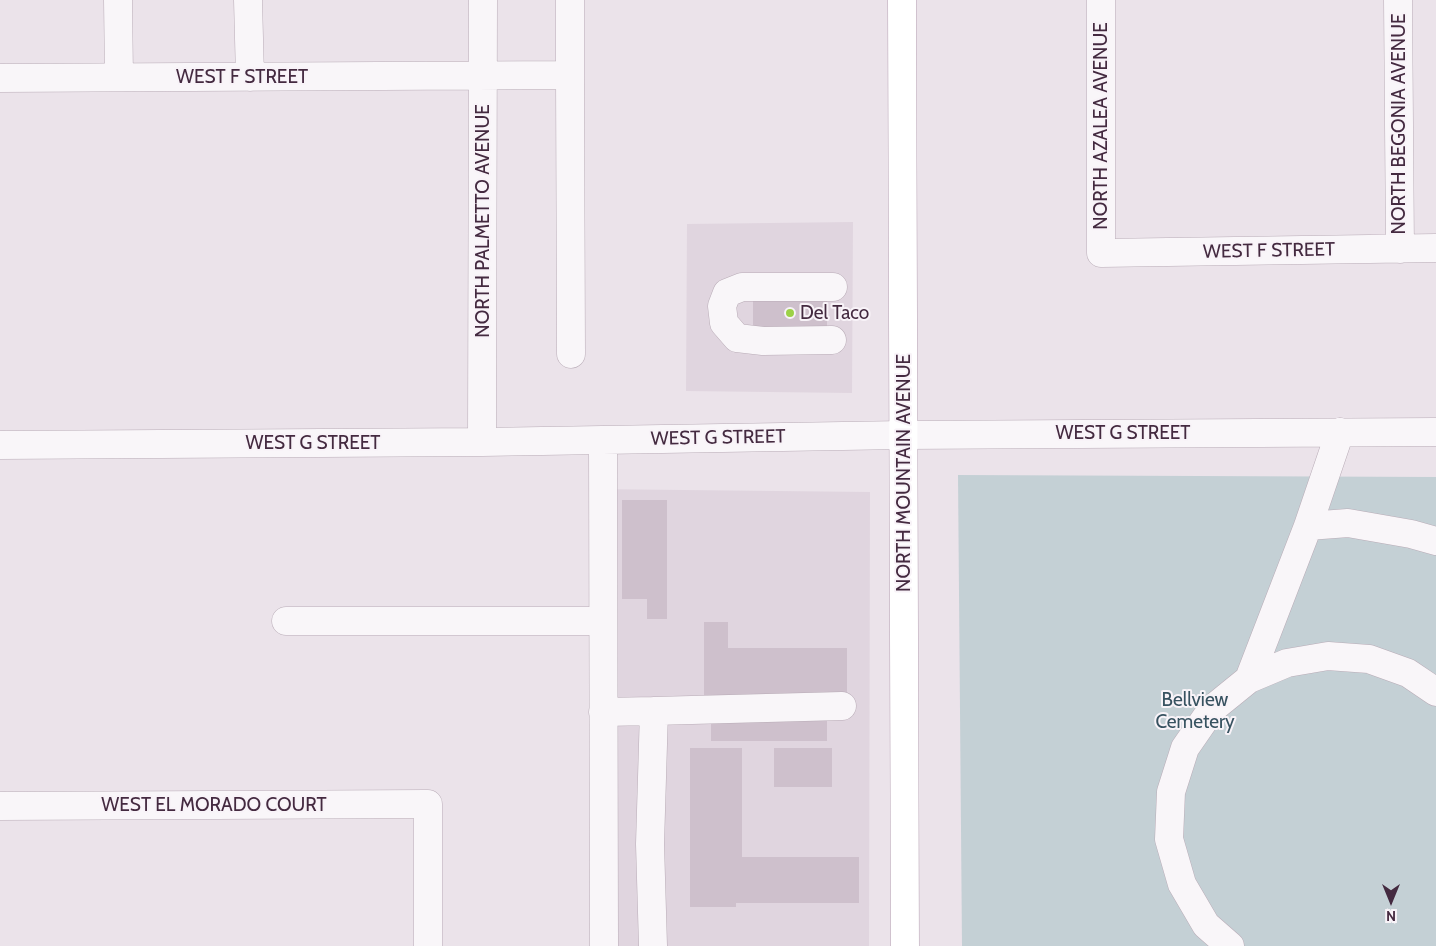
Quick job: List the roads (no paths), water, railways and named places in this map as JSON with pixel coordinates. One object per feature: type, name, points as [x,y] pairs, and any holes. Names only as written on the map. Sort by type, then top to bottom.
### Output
[{"type":"main road","name":"NORTH MOUNTAIN AVENUE","points":[[902,0],[906,946]]},
{"type":"street","points":[[118,0],[119,77]]},
{"type":"street","points":[[248,0],[250,76]]},
{"type":"street","name":"NORTH PALMETTO AVENUE","points":[[482,442],[483,0]]},
{"type":"street","points":[[570,0],[571,354]]},
{"type":"street","name":"NORTH AZALEA AVENUE","points":[[1101,0],[1101,253]]},
{"type":"street","name":"NORTH BEGONIA AVENUE","points":[[1398,0],[1400,249]]},
{"type":"street","name":"WEST F STREET","points":[[0,78],[570,75]]},
{"type":"street","name":"WEST F STREET","points":[[1101,253],[1436,248]]},
{"type":"street","points":[[832,340],[763,341],[737,338],[724,323],[722,306],[727,293],[742,286],[833,287]]},
{"type":"street","points":[[1249,679],[1308,526],[1340,432]]},
{"type":"street","name":"WEST G STREET","points":[[0,445],[482,442],[903,435],[1436,432]]},
{"type":"street","points":[[603,440],[604,946]]},
{"type":"street","points":[[1308,526],[1348,523],[1411,534],[1436,541]]},
{"type":"street","points":[[286,621],[604,621]]},
{"type":"street","points":[[1230,946],[1206,925],[1182,884],[1170,839],[1171,792],[1185,748],[1212,709],[1249,679],[1287,662],[1328,656],[1369,659],[1408,673],[1436,692]]},
{"type":"street","points":[[604,712],[842,706]]},
{"type":"street","points":[[653,946],[650,844],[654,711]]},
{"type":"street","name":"WEST EL MORADO COURT","points":[[0,806],[428,804],[428,946]]},
{"type":"place","name":"Del Taco","points":[[790,313]]},
{"type":"park label","name":"Bellview Cemetery","points":[[1195,711]]}]
